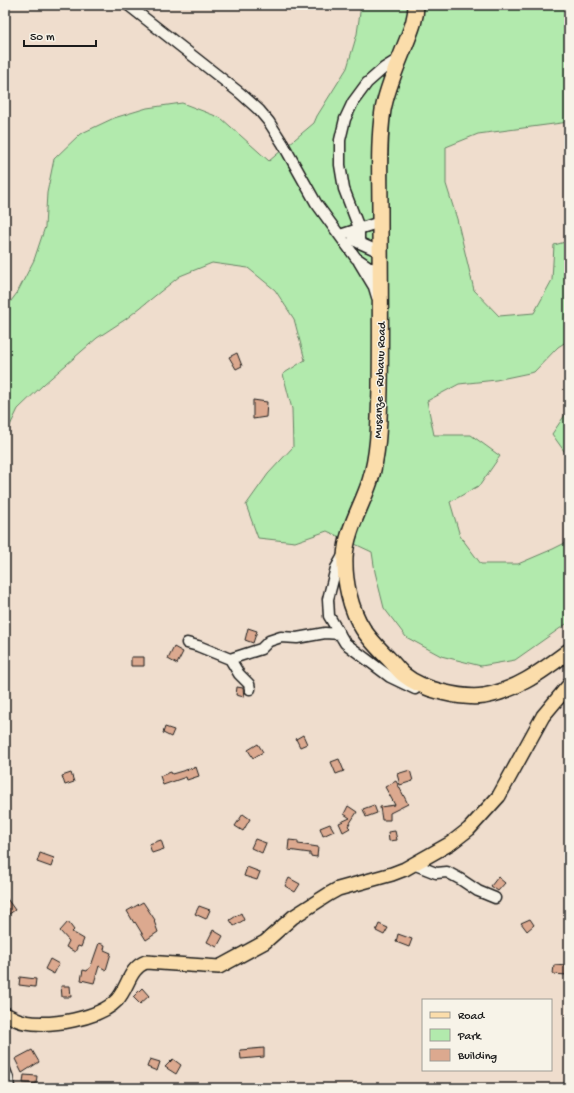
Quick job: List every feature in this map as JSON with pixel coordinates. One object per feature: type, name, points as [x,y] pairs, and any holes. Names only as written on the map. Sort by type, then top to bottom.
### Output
[{"type":"highway","name":"Musanze - Rubavu Road","points":[[416,5],[416,16],[383,109],[380,151],[381,307],[378,436],[370,479],[346,544],[345,559],[348,586],[353,608],[362,627],[372,641],[405,676],[431,689],[454,695],[468,697],[484,696],[512,688],[531,678],[569,650]]},
{"type":"main road","points":[[5,1014],[25,1022],[67,1022],[101,1012],[110,1006],[118,999],[136,968],[146,962],[219,967],[265,942],[293,917],[338,889],[392,874],[413,864],[462,836],[499,796],[543,716],[569,685]]},
{"type":"street","points":[[128,5],[240,93],[259,110],[269,122],[283,144],[316,203],[356,258],[374,287],[381,307]]},
{"type":"street","points":[[359,243],[359,228],[344,189],[340,165],[340,140],[345,119],[353,102],[364,88],[384,68],[400,58]]},
{"type":"street","points":[[340,235],[380,222]]},
{"type":"street","points":[[340,235],[380,252]]},
{"type":"street","points":[[356,258],[381,275]]},
{"type":"street","points":[[346,551],[336,568],[328,599],[330,616],[345,643],[373,665],[396,680],[420,691],[445,696],[468,697]]},
{"type":"street","points":[[230,659],[261,648],[269,641],[281,637],[298,638],[325,633],[340,634]]},
{"type":"street","points":[[188,643],[230,659],[239,674],[249,684],[250,689]]},
{"type":"street","points":[[413,864],[436,873],[447,872],[478,891],[495,898]]},
{"type":"street","points":[[5,1070],[9,1088]]},
{"type":"green space","points":[[361,5],[569,5],[569,122],[478,134],[446,147],[446,184],[457,219],[474,290],[499,316],[534,313],[552,280],[554,245],[569,241],[569,340],[558,347],[534,372],[496,380],[459,384],[427,401],[434,435],[471,435],[500,456],[480,485],[450,502],[460,536],[481,564],[518,564],[569,541],[569,622],[515,660],[481,666],[441,656],[406,637],[384,608],[375,572],[372,552],[327,531],[295,542],[258,538],[246,505],[268,474],[293,447],[292,409],[283,374],[305,360],[294,319],[275,290],[248,268],[212,263],[180,276],[126,319],[97,338],[44,384],[18,409],[5,436],[5,309],[17,293],[34,260],[45,227],[47,193],[54,159],[80,134],[114,118],[147,108],[182,103],[221,118],[269,161],[314,123],[347,68],[357,34]]},
{"type":"green space","points":[[569,409],[569,458],[552,434]]},
{"type":"building","points":[[237,353],[242,366],[236,369],[229,357]]},
{"type":"building","points":[[253,400],[267,402],[266,417],[253,419]]},
{"type":"building","points":[[248,628],[257,631],[253,643],[245,640]]},
{"type":"building","points":[[174,647],[183,652],[177,664],[168,659]]},
{"type":"building","points":[[131,657],[144,657],[144,666],[131,666]]},
{"type":"building","points":[[237,687],[243,688],[244,697],[236,695]]},
{"type":"building","points":[[165,727],[174,730],[171,737],[163,733]]},
{"type":"building","points":[[303,735],[307,744],[300,747],[296,739]]},
{"type":"building","points":[[258,744],[263,752],[253,758],[248,750]]},
{"type":"building","points":[[339,759],[344,771],[336,774],[331,762]]},
{"type":"building","points":[[196,767],[199,776],[187,780],[186,777],[163,785],[160,776],[171,772],[172,774]]},
{"type":"building","points":[[410,770],[413,781],[400,785],[397,774]]},
{"type":"building","points":[[71,773],[74,782],[65,785],[62,776]]},
{"type":"building","points":[[396,781],[408,804],[390,813],[390,820],[382,820],[380,807],[395,805],[385,787]]},
{"type":"building","points":[[374,805],[377,813],[366,817],[363,809]]},
{"type":"building","points":[[348,806],[357,812],[348,826],[350,828],[343,832],[339,823],[350,818],[344,814]]},
{"type":"building","points":[[243,814],[250,819],[243,831],[235,826]]},
{"type":"building","points":[[330,824],[334,831],[323,836],[320,828]]},
{"type":"building","points":[[395,831],[397,840],[389,841],[388,832]]},
{"type":"building","points":[[255,839],[266,843],[262,853],[251,848]]},
{"type":"building","points":[[161,840],[164,849],[152,853],[149,844]]},
{"type":"building","points":[[289,840],[298,841],[298,844],[318,847],[317,857],[310,856],[310,853],[288,850]]},
{"type":"building","points":[[40,853],[54,858],[51,867],[37,862]]},
{"type":"building","points":[[247,867],[260,872],[257,880],[244,876]]},
{"type":"building","points":[[498,877],[505,883],[498,891],[491,886]]},
{"type":"building","points":[[289,878],[300,884],[295,892],[285,886]]},
{"type":"building","points":[[5,896],[15,910],[5,917]]},
{"type":"building","points":[[143,902],[155,920],[154,921],[158,932],[146,940],[127,911]]},
{"type":"building","points":[[199,906],[210,910],[206,919],[195,914]]},
{"type":"building","points":[[241,913],[244,920],[234,926],[230,920]]},
{"type":"building","points":[[530,919],[534,925],[527,931],[521,923]]},
{"type":"building","points":[[68,922],[74,930],[72,932],[84,939],[81,947],[78,946],[75,952],[66,947],[69,941],[60,931]]},
{"type":"building","points":[[379,924],[388,928],[384,935],[376,931]]},
{"type":"building","points":[[213,930],[223,936],[217,947],[207,942]]},
{"type":"building","points":[[398,934],[412,939],[409,947],[396,942]]},
{"type":"building","points":[[99,943],[105,945],[104,950],[111,953],[106,970],[99,966],[94,983],[81,980],[83,970],[87,971],[91,966]]},
{"type":"building","points":[[50,959],[59,964],[54,974],[45,969]]},
{"type":"building","points":[[554,965],[567,966],[567,975],[553,974]]},
{"type":"building","points":[[20,977],[36,979],[35,987],[19,985]]},
{"type":"building","points":[[61,986],[70,986],[71,997],[62,997]]},
{"type":"building","points":[[142,988],[149,996],[140,1004],[133,997]]},
{"type":"building","points":[[264,1048],[264,1057],[241,1059],[240,1050]]},
{"type":"building","points":[[32,1050],[39,1062],[22,1073],[15,1059]]},
{"type":"building","points":[[150,1059],[160,1062],[157,1071],[147,1067]]},
{"type":"building","points":[[173,1059],[181,1065],[176,1074],[165,1067]]},
{"type":"building","points":[[24,1075],[37,1076],[36,1084],[23,1083]]}]
